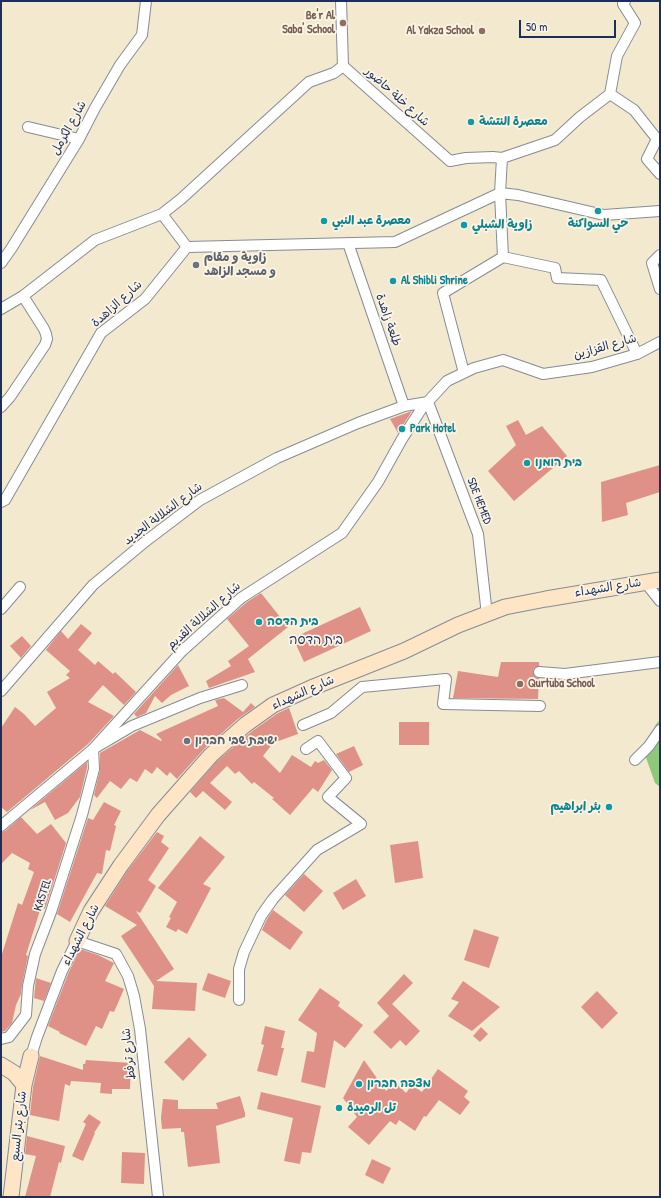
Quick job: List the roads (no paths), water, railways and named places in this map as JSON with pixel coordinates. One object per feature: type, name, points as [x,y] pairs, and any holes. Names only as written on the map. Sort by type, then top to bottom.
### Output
[{"type":"street","name":"شارع الكرمل","points":[[1,263],[79,140],[95,108],[120,65],[142,35],[146,1]]},
{"type":"street","points":[[1,309],[23,296],[94,240],[162,214],[182,198],[309,82],[334,72],[343,66],[342,1]]},
{"type":"street","points":[[625,1],[623,4],[635,23],[617,56],[610,94],[634,110],[657,139],[647,159],[660,174]]},
{"type":"street","name":"شارع خلة حاضور","points":[[343,66],[450,161],[466,158],[498,157],[555,140],[580,117],[610,94]]},
{"type":"street","points":[[28,127],[79,140]]},
{"type":"street","points":[[498,157],[503,257]]},
{"type":"street","points":[[162,214],[187,247],[395,242],[500,193],[518,195],[604,215],[660,211]]},
{"type":"street","name":"طلعة زاهدة","points":[[348,243],[404,406]]},
{"type":"street","name":"شارع الزاهدة","points":[[1,502],[5,500],[100,333],[145,299],[187,247]]},
{"type":"street","points":[[660,255],[652,263],[660,289]]},
{"type":"street","points":[[464,373],[443,293],[503,257],[555,268],[557,278],[601,280],[637,354]]},
{"type":"street","points":[[1,407],[14,391],[45,345],[47,339],[44,328],[23,296]]},
{"type":"street","name":"شارع القزازين","points":[[428,402],[447,381],[474,368],[503,360],[542,374],[592,367],[637,354],[660,342]]},
{"type":"street","name":"شارع الشلالة الجديد","points":[[1,691],[93,585],[146,541],[200,500],[277,458],[358,423],[404,406],[428,402]]},
{"type":"street","name":"SDE HEMED","points":[[428,402],[478,534],[487,614]]},
{"type":"street","name":"شارع الشلالة القديم","points":[[1,826],[93,749],[182,651],[241,598],[342,532],[378,482],[402,439],[422,408],[428,402]]},
{"type":"street","points":[[653,581],[660,601]]},
{"type":"street","name":"شارع الشهداء","points":[[24,1085],[37,1037],[62,971],[91,911],[121,865],[158,814],[211,755],[244,725],[273,705],[404,651],[458,625],[505,607],[653,581]]},
{"type":"street","points":[[1,609],[20,587]]},
{"type":"street","points":[[539,672],[565,674],[660,662]]},
{"type":"street","points":[[303,724],[331,713],[362,688],[446,679],[443,704],[540,706]]},
{"type":"street","points":[[93,749],[132,726],[200,698],[242,685]]},
{"type":"street","points":[[635,760],[649,746],[660,730]]},
{"type":"street","points":[[239,1000],[239,970],[244,952],[261,916],[272,899],[317,850],[361,824],[328,797],[346,778],[318,741],[306,749]]},
{"type":"street","name":"KASTEL","points":[[1,1038],[9,1037],[26,1015],[28,986],[35,954],[51,912],[82,815],[94,769],[93,749]]},
{"type":"street","name":"شارع ترفط","points":[[77,941],[116,954],[128,976],[134,996],[140,1029],[158,1197]]},
{"type":"street","name":"شارع بئر السبع","points":[[1,1065],[14,1073],[24,1085],[11,1197]]},
{"type":"place","name":"Be'r Al Saba' School","points":[[343,23]]},
{"type":"place","name":"Al Yakza School","points":[[482,31]]},
{"type":"place","name":"معصرة النتشة","points":[[471,122]]},
{"type":"place","name":"حي السواكنة","points":[[598,211]]},
{"type":"place","name":"معصرة عبد النبي","points":[[324,221]]},
{"type":"place","name":"زاوية الشبلي","points":[[464,225]]},
{"type":"place","name":"زاوية و مقام و مسجد الزاهد","points":[[196,265]]},
{"type":"place","name":"Al Shibli Shrine","points":[[393,281]]},
{"type":"place","name":"Park Hotel","points":[[402,429]]},
{"type":"place","name":"בית רומנו","points":[[527,463]]},
{"type":"place","name":"בית הדסה","points":[[259,622]]},
{"type":"place","name":"Qurtuba School","points":[[520,684]]},
{"type":"place","name":"ישיבת שבי חברון","points":[[187,741]]},
{"type":"place","name":"بئر ابراهيم","points":[[609,807]]},
{"type":"place","name":"מצפה חברון","points":[[359,1084]]},
{"type":"place","name":"تل الرميدة","points":[[339,1108]]},
{"type":"district","name":"בית הדסה","points":[[316,641]]}]
